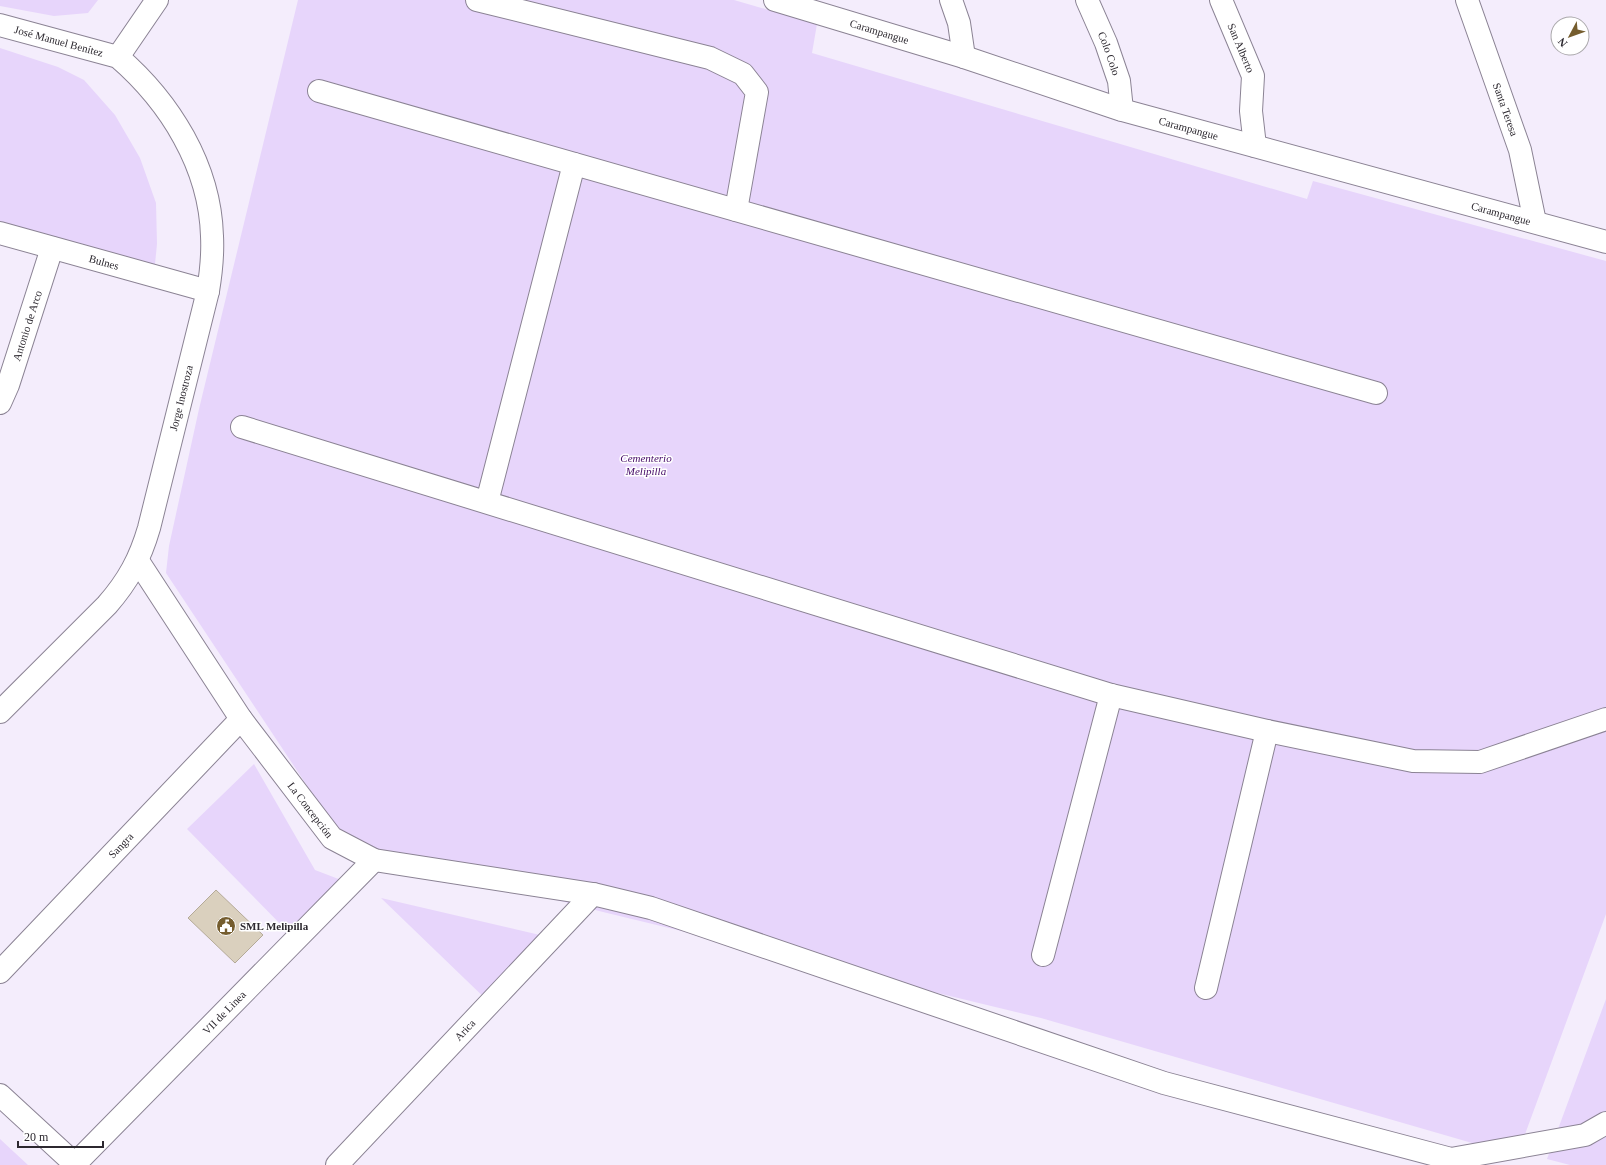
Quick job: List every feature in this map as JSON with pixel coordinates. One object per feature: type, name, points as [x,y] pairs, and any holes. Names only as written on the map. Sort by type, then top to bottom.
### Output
[{"type":"street","points":[[118,57],[157,0]]},
{"type":"street","points":[[477,0],[710,58],[743,74],[757,92],[736,210]]},
{"type":"street","name":"Carampangue","points":[[775,0],[964,57],[1122,110],[1606,242]]},
{"type":"street","points":[[951,0],[959,23],[964,57]]},
{"type":"street","name":"Colo Colo","points":[[1087,0],[1106,43],[1119,80],[1122,110]]},
{"type":"street","name":"San Alberto","points":[[1221,0],[1252,76],[1251,110],[1256,146]]},
{"type":"street","name":"Santa Teresa","points":[[1467,0],[1520,150],[1535,222]]},
{"type":"street","name":"José Manuel Benítez","points":[[0,25],[118,57]]},
{"type":"street","name":"Jorge Inostroza","points":[[0,712],[107,605],[122,586],[138,560],[149,528],[208,291],[212,264],[212,236],[209,208],[193,157],[166,107],[148,85],[118,57]]},
{"type":"street","points":[[319,92],[1376,393]]},
{"type":"street","points":[[487,502],[574,164]]},
{"type":"street","name":"Bulnes","points":[[0,233],[208,291]]},
{"type":"street","name":"Antonio de Arco","points":[[0,403],[8,384],[52,248]]},
{"type":"street","points":[[242,426],[1111,695],[1267,731],[1413,761],[1480,762],[1606,719]]},
{"type":"street","name":"La Concepción","points":[[138,560],[241,719],[332,838],[374,860],[593,894],[651,908],[1164,1082],[1451,1159],[1585,1136],[1606,1123]]},
{"type":"street","points":[[1043,955],[1111,695]]},
{"type":"street","name":"Sangra","points":[[0,972],[241,719]]},
{"type":"street","points":[[1206,988],[1267,731]]},
{"type":"street","name":"VII de Linea","points":[[75,1165],[374,860]]},
{"type":"street","name":"Arica","points":[[337,1165],[593,894]]},
{"type":"street","points":[[0,1095],[75,1165]]},
{"type":"green space","points":[[0,0],[98,0],[88,13],[54,16],[0,6]]},
{"type":"green space","name":"Cementerio Melipilla","points":[[298,0],[734,0],[817,24],[812,53],[1307,199],[1313,181],[1606,261],[1606,914],[1517,1156],[1041,1018],[603,912],[347,846],[166,573],[169,546],[199,409]]},
{"type":"green space","points":[[0,48],[58,67],[84,80],[115,115],[140,158],[156,203],[157,244],[154,274],[0,227]]},
{"type":"green space","points":[[254,764],[315,870],[349,883],[293,937],[187,829]]},
{"type":"green space","points":[[381,898],[557,939],[493,1006]]},
{"type":"green space","points":[[1606,999],[1606,1165],[1570,1165],[1547,1159]]},
{"type":"green space","points":[[0,1139],[28,1165],[0,1165]]},
{"type":"building","name":"SML Melipilla","points":[[216,890],[263,935],[235,963],[188,918]]},
{"type":"place","name":"SML Melipilla","points":[[226,926]]}]
